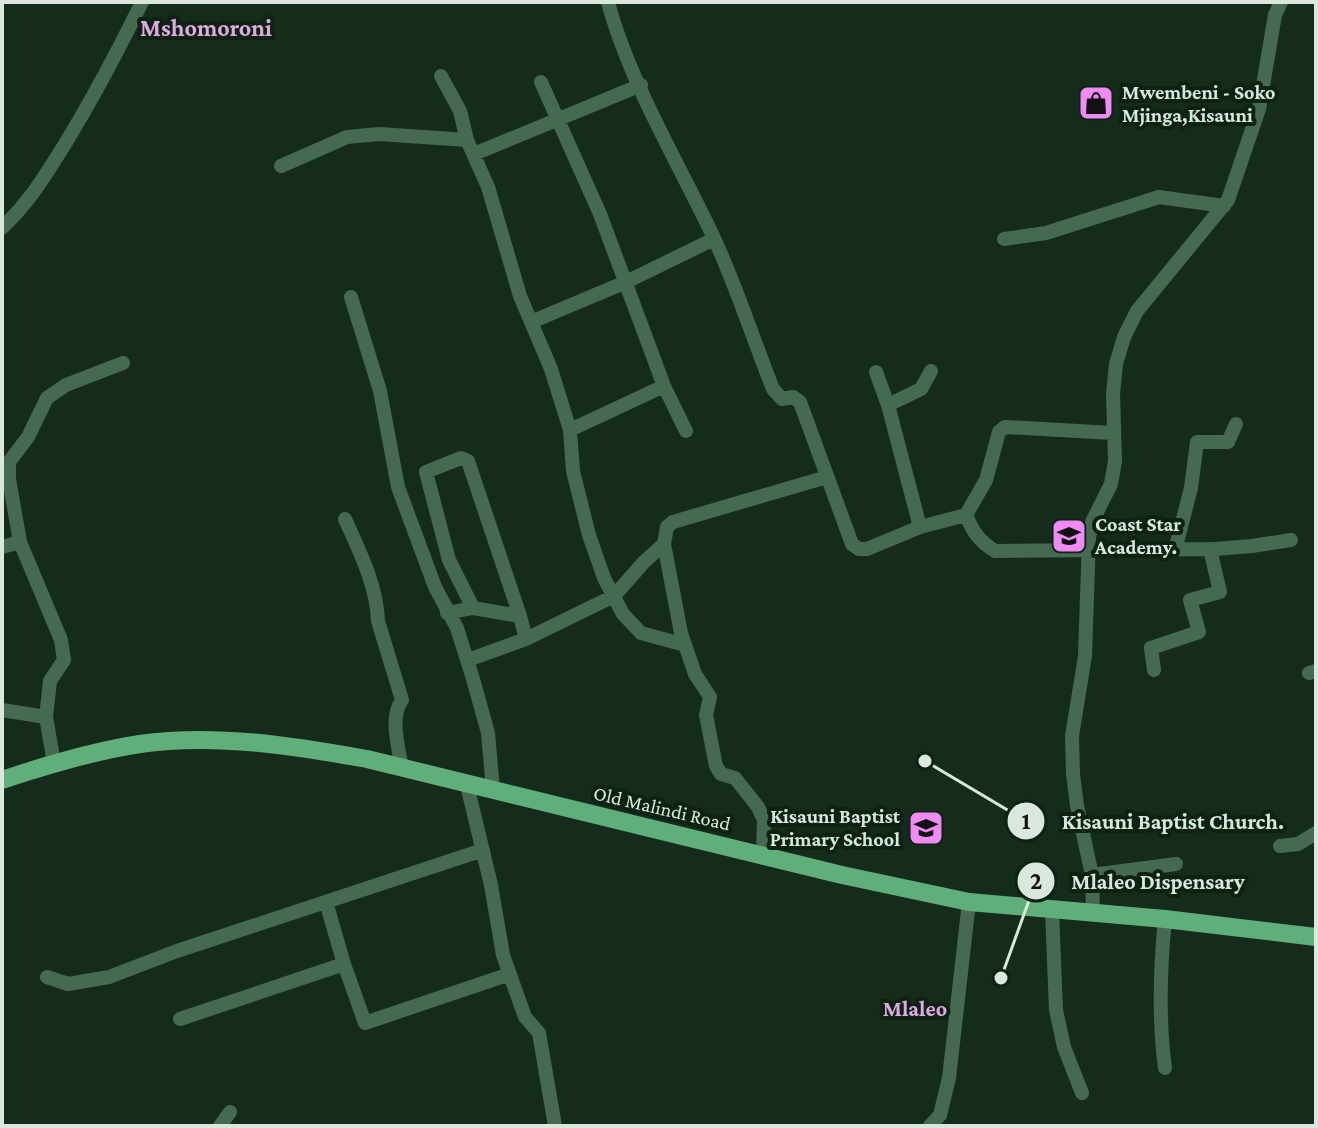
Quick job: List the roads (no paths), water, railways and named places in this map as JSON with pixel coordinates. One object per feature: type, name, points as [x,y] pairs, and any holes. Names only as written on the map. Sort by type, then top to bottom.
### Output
[{"type":"main road","name":"Old Malindi Road","points":[[2,780],[54,763],[139,744],[214,741],[340,754],[842,875],[969,902],[1165,919],[1316,937]]},
{"type":"street","points":[[2,228],[27,204],[60,152],[112,62],[142,2]]},
{"type":"street","points":[[608,2],[641,85],[714,239],[773,389],[782,399],[793,397],[800,402],[848,537],[859,549],[867,549],[920,527],[966,515],[986,480],[999,432],[1005,427],[1113,433]]},
{"type":"street","points":[[1093,913],[1092,875],[1077,806],[1072,736],[1085,656],[1085,599],[1092,522],[1111,484],[1115,461],[1116,364],[1124,337],[1137,311],[1228,200],[1259,109],[1275,15],[1281,2]]},
{"type":"street","points":[[441,76],[460,111],[467,140],[488,187],[504,248],[551,369],[570,430],[573,471],[589,535],[604,578],[623,614],[641,633],[685,645]]},
{"type":"street","points":[[541,82],[600,214],[664,386],[686,431]]},
{"type":"street","points":[[474,154],[641,85]]},
{"type":"street","points":[[281,166],[347,137],[379,134],[467,140]]},
{"type":"street","points":[[1004,239],[1046,233],[1159,197],[1224,206]]},
{"type":"street","points":[[531,322],[626,282],[714,239]]},
{"type":"street","points":[[351,297],[380,391],[398,487],[419,547],[447,613],[457,628],[468,660],[488,733],[493,790]]},
{"type":"street","points":[[54,763],[46,717],[50,681],[64,660],[61,640],[20,542],[9,462],[28,437],[47,398],[66,385],[123,363]]},
{"type":"street","points":[[888,405],[921,389],[931,371]]},
{"type":"street","points":[[876,372],[888,405],[920,527]]},
{"type":"street","points":[[570,430],[664,386]]},
{"type":"street","points":[[1175,550],[1191,488],[1197,442],[1228,442],[1236,424]]},
{"type":"street","points":[[473,608],[449,560],[426,472],[461,458],[468,461],[526,639]]},
{"type":"street","points":[[763,854],[764,820],[758,807],[735,778],[721,774],[716,766],[706,715],[710,697],[695,674],[685,645],[669,581],[664,544],[667,527],[673,522],[827,477]]},
{"type":"street","points":[[966,515],[971,529],[981,542],[995,551],[1210,549],[1291,540]]},
{"type":"street","points":[[345,519],[363,561],[402,700],[397,706],[395,721],[402,769]]},
{"type":"street","points":[[2,547],[20,542]]},
{"type":"street","points":[[468,660],[526,639],[614,596],[664,544]]},
{"type":"street","points":[[1154,670],[1151,648],[1199,632],[1190,600],[1220,592],[1210,549]]},
{"type":"street","points":[[447,613],[473,608],[520,616]]},
{"type":"street","points":[[2,710],[46,717]]},
{"type":"street","points":[[467,785],[510,974],[525,1017],[539,1033],[555,1126]]},
{"type":"street","points":[[1280,846],[1298,844],[1316,833]]},
{"type":"street","points":[[47,977],[68,984],[109,977],[483,850]]},
{"type":"street","points":[[1092,875],[1176,864]]},
{"type":"street","points":[[326,902],[365,1023],[510,974]]},
{"type":"street","points":[[930,1126],[940,1115],[949,1078],[969,902]]},
{"type":"street","points":[[1052,911],[1056,1010],[1064,1047],[1082,1093]]},
{"type":"street","points":[[1165,919],[1159,985],[1165,1068]]},
{"type":"street","points":[[180,1019],[344,964]]},
{"type":"street","points":[[220,1126],[230,1112]]},
{"type":"place","name":"Mwembeni - Soko Mjinga,Kisauni","points":[[1096,103]]},
{"type":"place","name":"Coast Star Academy.","points":[[1069,536]]},
{"type":"place","name":"Kisauni Baptist Church.","points":[[925,761]]},
{"type":"place","name":"Kisauni Baptist Primary School","points":[[926,828]]},
{"type":"place","name":"Mlaleo Dispensary","points":[[1001,978]]},
{"type":"district","name":"Mshomoroni","points":[[206,27]]},
{"type":"district","name":"Mlaleo","points":[[915,1008]]}]
